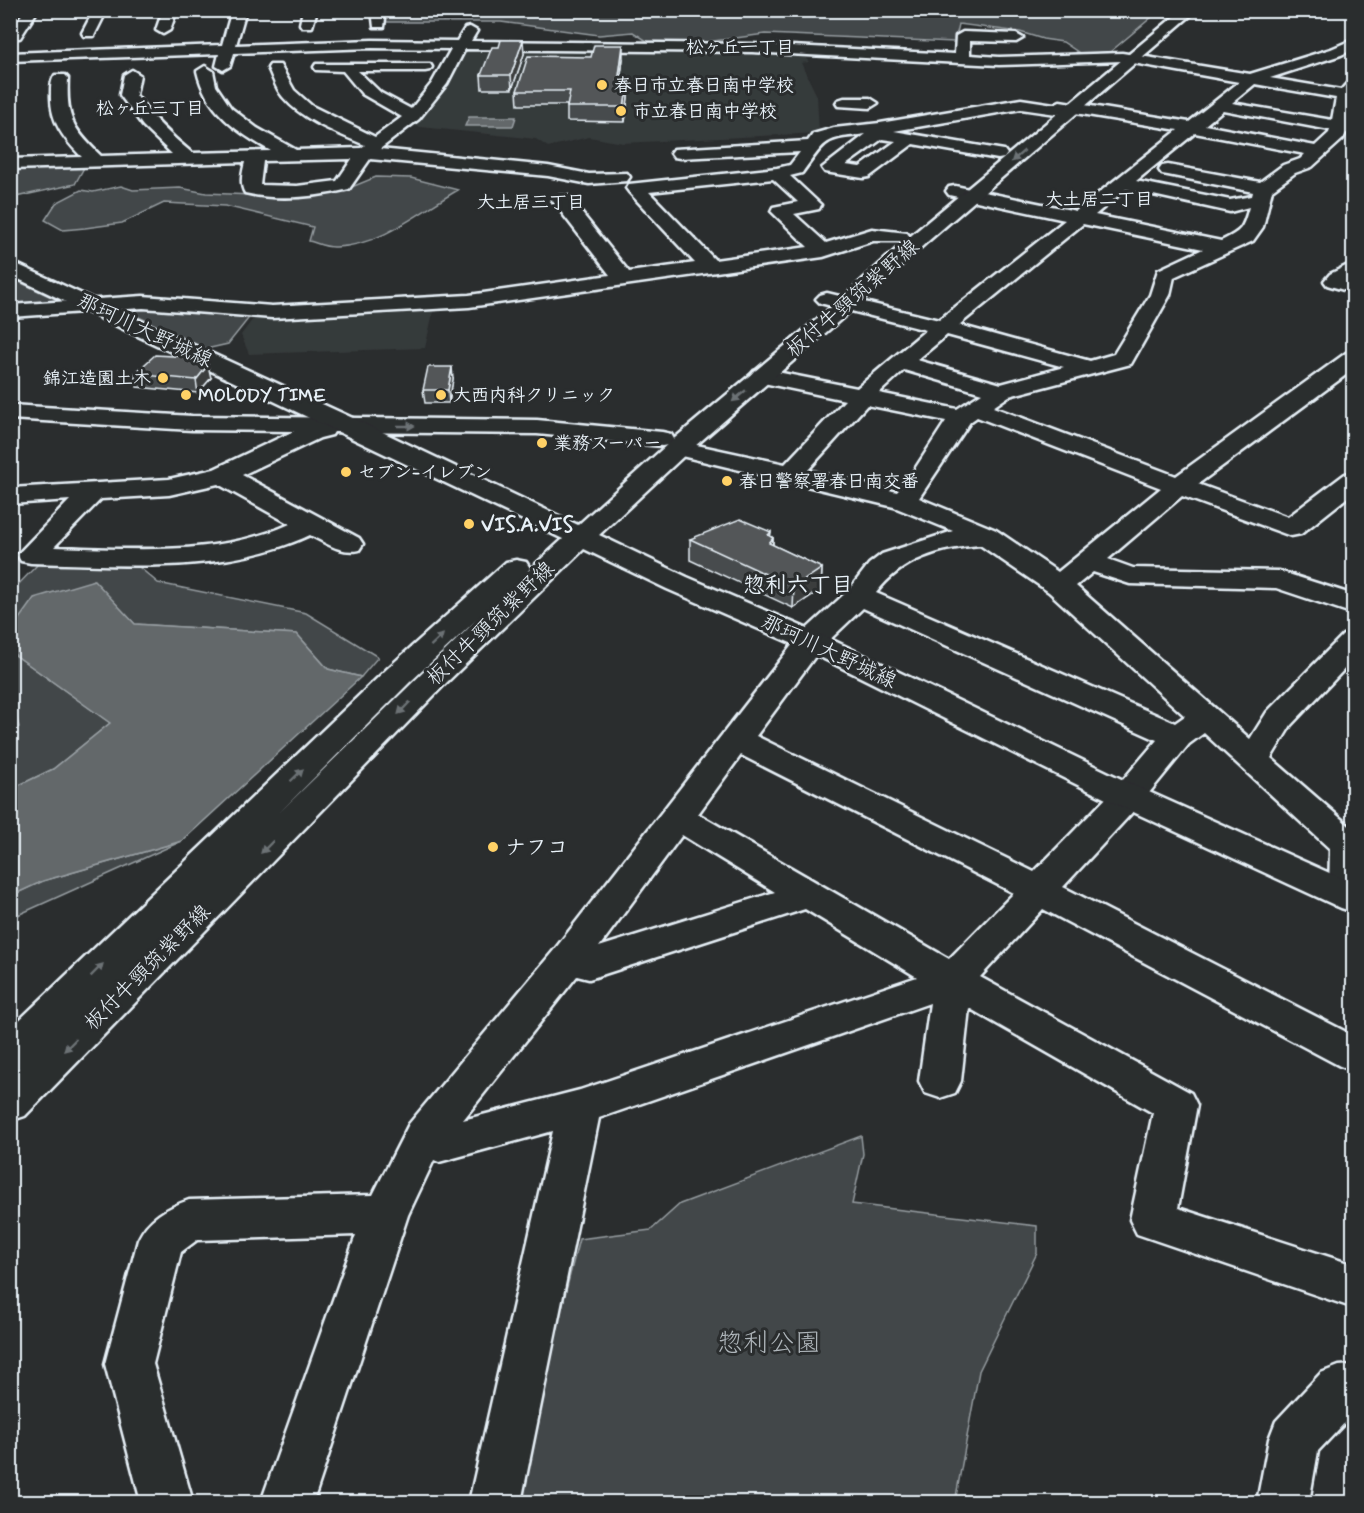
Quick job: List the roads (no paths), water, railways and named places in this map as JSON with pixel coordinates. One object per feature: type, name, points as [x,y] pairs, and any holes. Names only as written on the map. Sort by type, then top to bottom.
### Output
[{"type":"street","points":[[32,10],[15,35],[36,34]]},
{"type":"street","points":[[101,10],[83,33],[110,32]]},
{"type":"street","points":[[164,30],[170,10]]},
{"type":"street","points":[[239,10],[229,47],[227,70],[200,71],[213,99],[257,136],[292,155]]},
{"type":"street","name":"板付牛頸筑紫野線","points":[[1128,58],[1174,10]]},
{"type":"street","name":"板付牛頸筑紫野線","points":[[670,443],[762,376],[900,237],[964,193],[998,154],[1063,108],[1191,10]]},
{"type":"street","points":[[255,156],[251,189],[262,191],[321,189],[343,185],[371,149],[413,116],[439,84],[446,68],[472,26],[457,24]]},
{"type":"street","points":[[970,76],[963,36],[1016,38]]},
{"type":"street","points":[[791,473],[862,396],[900,362],[1253,78],[1336,52],[1353,43]]},
{"type":"street","points":[[10,57],[321,44],[752,48],[967,60],[1128,58],[1253,78],[1349,89],[1347,128],[1306,163],[1289,169],[1261,195],[1248,201],[1230,206],[1121,183]]},
{"type":"street","points":[[804,51],[817,63],[845,69]]},
{"type":"street","points":[[347,67],[353,78],[365,90],[413,116]]},
{"type":"street","points":[[371,149],[346,130],[307,108],[289,94],[270,68],[446,68]]},
{"type":"street","points":[[132,75],[128,95],[140,113],[155,132],[189,159]]},
{"type":"street","points":[[40,79],[66,77],[57,109],[67,132],[96,161]]},
{"type":"street","points":[[928,102],[931,111],[942,117]]},
{"type":"street","points":[[857,103],[861,130]]},
{"type":"street","points":[[711,268],[635,188],[777,174],[796,169],[819,138],[834,133],[1021,104],[1063,108],[1191,128],[1319,152]]},
{"type":"street","points":[[1219,105],[1347,128]]},
{"type":"street","name":"板付牛頸筑紫野線","points":[[10,1055],[399,675],[571,532],[670,443],[1063,108]]},
{"type":"street","points":[[911,138],[998,154]]},
{"type":"street","points":[[1169,145],[1191,149]]},
{"type":"street","points":[[680,153],[813,146]]},
{"type":"street","points":[[10,164],[292,155],[371,149],[548,171],[589,179],[621,177]]},
{"type":"street","points":[[1144,165],[1261,195]]},
{"type":"street","points":[[1268,165],[1289,169]]},
{"type":"street","points":[[777,174],[812,205],[780,211],[823,251]]},
{"type":"street","points":[[964,193],[1220,247]]},
{"type":"street","points":[[903,501],[968,413],[1001,391],[1123,358],[1160,295],[1166,273],[1246,237],[1253,227],[1261,195]]},
{"type":"street","points":[[561,200],[624,279]]},
{"type":"street","points":[[10,311],[143,302],[272,312],[469,301],[823,251],[872,235],[900,237]]},
{"type":"street","name":"那珂川大野城線","points":[[10,267],[348,425],[677,583],[811,641],[1128,796],[1350,898]]},
{"type":"street","points":[[1353,268],[1334,281],[1353,287]]},
{"type":"street","points":[[837,302],[941,327],[1090,368]]},
{"type":"street","points":[[1059,585],[1177,487],[1353,358]]},
{"type":"street","points":[[900,362],[1001,391]]},
{"type":"street","points":[[762,376],[862,396],[968,413],[1291,528],[1353,479]]},
{"type":"street","points":[[10,412],[192,423],[537,427],[670,443],[903,501],[986,536],[1059,585],[1348,845],[1350,898]]},
{"type":"street","points":[[10,496],[169,487],[222,475],[313,432],[348,425]]},
{"type":"street","points":[[222,475],[349,544]]},
{"type":"street","points":[[94,491],[31,555],[134,556],[213,552],[272,541],[311,525]]},
{"type":"street","name":"板付牛頸筑紫野線","points":[[10,1104],[433,678],[557,559],[571,532]]},
{"type":"street","points":[[287,1503],[386,1214],[424,1137],[569,959],[679,818],[811,641],[859,596],[868,582],[892,560],[950,539],[986,536]]},
{"type":"street","points":[[1089,561],[1130,576],[1279,580],[1353,605]]},
{"type":"street","points":[[859,596],[1178,738]]},
{"type":"street","points":[[1253,760],[1278,719],[1353,642]]},
{"type":"street","points":[[424,1137],[439,1144],[580,1107],[953,980],[1128,796],[1178,738],[1205,717]]},
{"type":"street","points":[[736,740],[1038,890],[1353,1055]]},
{"type":"street","points":[[679,818],[953,980],[1176,1105],[1153,1220],[1353,1287]]},
{"type":"street","points":[[569,959],[589,965],[810,894]]},
{"type":"street","points":[[940,1081],[953,980]]},
{"type":"street","points":[[495,1503],[580,1107]]},
{"type":"street","points":[[168,1503],[129,1364],[160,1240],[189,1220],[386,1214]]},
{"type":"street","points":[[1283,1503],[1294,1439],[1340,1390],[1353,1389]]},
{"type":"place","name":"春日市立春日南中学校","points":[[602,85]]},
{"type":"place","name":"市立春日南中学校","points":[[621,111]]},
{"type":"place","name":"錦江造園土木","points":[[163,378]]},
{"type":"place","name":"MOLODY TIME","points":[[186,395]]},
{"type":"place","name":"大西内科クリニック","points":[[441,395]]},
{"type":"place","name":"業務スーパー","points":[[542,443]]},
{"type":"place","name":"セブン-イレブン","points":[[346,472]]},
{"type":"place","name":"春日警察署春日南交番","points":[[727,481]]},
{"type":"place","name":"VIS.A.VIS","points":[[469,524]]},
{"type":"place","name":"ナフコ","points":[[493,847]]},
{"type":"district","name":"松ヶ丘一丁目","points":[[740,47]]},
{"type":"district","name":"松ヶ丘三丁目","points":[[150,108]]},
{"type":"district","name":"大土居二丁目","points":[[1099,199]]},
{"type":"district","name":"大土居三丁目","points":[[531,202]]},
{"type":"district","name":"惣利六丁目","points":[[798,584]]},
{"type":"park label","name":"惣利公園","points":[[769,1342]]}]
